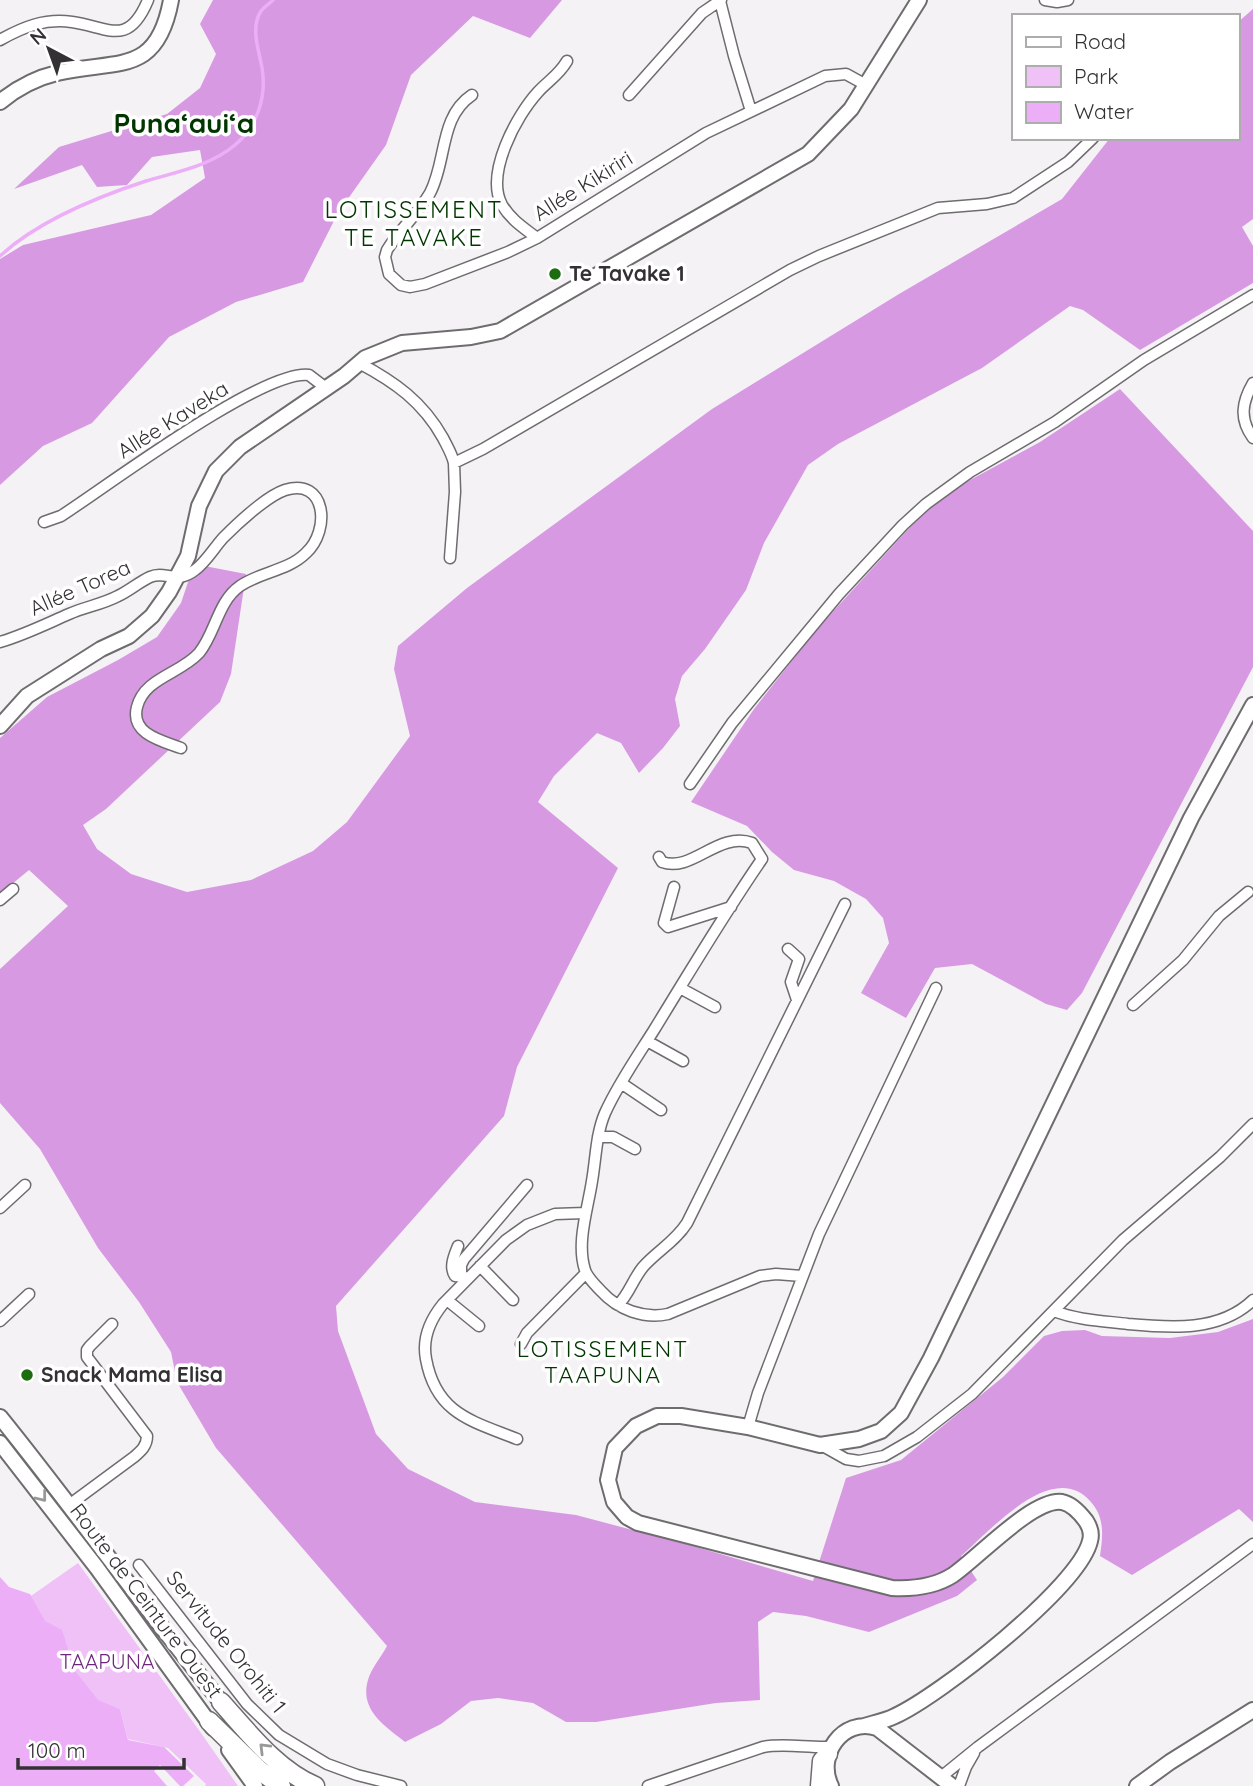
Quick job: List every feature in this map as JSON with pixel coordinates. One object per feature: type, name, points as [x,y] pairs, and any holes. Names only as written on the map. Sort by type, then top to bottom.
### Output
[{"type":"highway","points":[[220,1702],[277,1760],[315,1786]]},
{"type":"highway","points":[[209,1721],[259,1770],[281,1786]]},
{"type":"highway","points":[[820,1786],[822,1761],[829,1750]]},
{"type":"main road","points":[[0,102],[25,84],[56,73],[113,65],[137,58],[147,52],[162,34],[171,0]]},
{"type":"main road","points":[[0,726],[27,696],[90,655],[130,636],[152,616],[188,556],[199,506],[216,471],[240,447],[365,358],[402,343],[471,337],[499,331],[808,154],[850,109],[919,0]]},
{"type":"main road","points":[[831,1786],[827,1776],[829,1750],[845,1732],[893,1717],[923,1700],[1040,1609],[1084,1555],[1091,1537],[1090,1527],[1070,1505],[1062,1502],[1041,1505],[952,1576],[902,1589],[866,1583],[649,1527],[627,1517],[614,1502],[608,1480],[611,1458],[620,1441],[636,1426],[666,1415],[748,1427],[820,1445],[871,1436],[889,1425],[911,1396],[1191,818],[1253,705]]},
{"type":"main road","name":"Route de Ceinture Ouest","points":[[0,1417],[220,1702]]},
{"type":"main road","name":"Route de Ceinture Ouest","points":[[0,1444],[97,1568],[255,1786]]},
{"type":"main road","points":[[1137,1786],[1253,1710]]},
{"type":"main road","points":[[864,1726],[877,1728],[946,1782]]},
{"type":"street","points":[[0,40],[25,26],[43,22],[73,22],[108,32],[118,31],[129,27],[140,16],[148,0]]},
{"type":"street","points":[[1045,0],[1068,0]]},
{"type":"street","points":[[629,95],[702,13],[720,1],[751,111]]},
{"type":"street","points":[[537,238],[510,217],[497,191],[497,176],[512,131],[523,111],[538,92],[560,73],[567,61]]},
{"type":"street","name":"Allée Kikiriri","points":[[472,95],[462,102],[455,113],[446,134],[438,172],[429,194],[387,250],[385,257],[389,274],[401,285],[420,286],[537,238],[694,140],[828,75],[846,74],[866,85]]},
{"type":"street","points":[[454,463],[490,446],[790,270],[938,208],[987,204],[1013,198],[1068,162],[1091,140]]},
{"type":"street","points":[[690,784],[732,723],[839,594],[894,534],[926,504],[970,472],[1055,422],[1144,360],[1253,295]]},
{"type":"street","points":[[359,363],[398,385],[416,400],[436,426],[454,463],[455,492],[450,558]]},
{"type":"street","name":"Allée Kaveka","points":[[44,522],[61,516],[188,430],[287,377],[309,375],[326,388]]},
{"type":"street","points":[[1253,383],[1244,399],[1244,409],[1248,429],[1253,438]]},
{"type":"street","points":[[176,578],[196,570],[225,537],[270,498],[284,490],[303,489],[317,499],[321,506],[321,530],[314,545],[305,555],[289,565],[240,586],[229,596],[201,651],[188,663],[144,691],[135,712],[136,722],[147,734],[181,748]]},
{"type":"street","name":"Allée Torea","points":[[0,642],[118,596],[151,577],[159,575],[176,578]]},
{"type":"street","points":[[659,857],[662,862],[677,864],[732,840],[752,843],[762,859],[621,1083],[604,1116],[585,1213],[583,1256],[586,1273],[602,1293],[618,1306],[655,1317],[760,1276],[802,1276]]},
{"type":"street","points":[[674,887],[664,923],[668,927],[732,907]]},
{"type":"street","points":[[0,900],[13,889]]},
{"type":"street","points":[[1133,1005],[1183,960],[1219,916],[1248,892]]},
{"type":"street","points":[[618,1306],[642,1268],[675,1240],[687,1223],[845,904]]},
{"type":"street","points":[[788,949],[799,959],[791,982],[797,1000]]},
{"type":"street","points":[[680,988],[715,1007]]},
{"type":"street","points":[[748,1427],[802,1276],[855,1156],[936,988]]},
{"type":"street","points":[[647,1041],[683,1061]]},
{"type":"street","points":[[621,1083],[661,1110]]},
{"type":"street","points":[[820,1445],[846,1459],[859,1461],[884,1456],[898,1449],[972,1394],[1123,1240],[1220,1157],[1253,1124]]},
{"type":"street","points":[[598,1137],[613,1137],[635,1149]]},
{"type":"street","points":[[0,1208],[25,1185]]},
{"type":"street","points":[[465,1277],[461,1265],[464,1259],[527,1185]]},
{"type":"street","points":[[517,1440],[465,1418],[436,1392],[428,1371],[425,1340],[431,1321],[465,1277],[506,1240],[527,1225],[555,1214],[585,1213]]},
{"type":"street","points":[[458,1246],[452,1266],[455,1276],[465,1277]]},
{"type":"street","points":[[480,1266],[513,1300]]},
{"type":"street","points":[[521,1343],[527,1333],[586,1273]]},
{"type":"street","points":[[0,1321],[29,1294]]},
{"type":"street","points":[[447,1300],[479,1326]]},
{"type":"street","points":[[1054,1311],[1069,1317],[1186,1327],[1223,1318],[1241,1310],[1253,1300]]},
{"type":"street","points":[[69,1505],[134,1457],[143,1449],[147,1440],[86,1353],[112,1324]]},
{"type":"street","points":[[946,1782],[978,1747],[1253,1544]]},
{"type":"street","name":"Servitude Orohiti 1","points":[[139,1565],[247,1704],[279,1735],[314,1758],[340,1769],[401,1786]]},
{"type":"street","points":[[648,1786],[771,1745],[829,1750]]},
{"type":"street","points":[[959,1786],[978,1747]]},
{"type":"green space","name":"TAAPUNA","points":[[78,1563],[238,1786],[205,1786],[206,1784],[168,1748],[128,1739],[120,1709],[83,1695],[28,1598]]},
{"type":"shaded area","points":[[213,0],[562,0],[530,38],[473,16],[411,75],[386,145],[338,213],[303,282],[236,302],[169,337],[92,423],[43,446],[0,485],[0,259],[23,245],[151,215],[205,178],[200,150],[152,157],[127,185],[97,187],[82,165],[14,189],[59,147],[167,114],[200,88],[216,54],[200,24]]},
{"type":"shaded area","points":[[1253,9],[1253,219],[1242,227],[1253,246],[1253,283],[1140,350],[1083,310],[1070,306],[982,368],[838,444],[808,465],[764,543],[746,590],[705,649],[682,676],[675,699],[680,726],[663,748],[639,773],[621,743],[597,733],[554,776],[538,802],[618,868],[517,1067],[504,1116],[336,1306],[338,1331],[376,1434],[408,1469],[475,1502],[576,1515],[813,1581],[846,1478],[901,1460],[1003,1377],[1044,1336],[1062,1331],[1085,1330],[1102,1336],[1170,1338],[1218,1332],[1253,1319],[1253,1522],[1239,1509],[1132,1575],[1100,1556],[1101,1520],[1090,1501],[1075,1490],[1058,1488],[1040,1493],[1022,1503],[961,1556],[977,1580],[957,1596],[869,1632],[806,1616],[773,1612],[758,1622],[760,1700],[716,1703],[596,1722],[566,1722],[533,1703],[498,1698],[471,1701],[441,1724],[405,1742],[376,1716],[367,1700],[369,1676],[387,1646],[216,1448],[177,1382],[171,1352],[139,1302],[98,1248],[40,1149],[0,1103],[0,969],[68,906],[29,870],[0,894],[0,738],[47,697],[157,637],[181,603],[194,564],[246,574],[231,674],[220,702],[106,809],[83,825],[97,849],[131,874],[187,892],[251,880],[313,851],[347,822],[410,736],[394,669],[398,646],[467,588],[712,409],[899,294],[1062,199],[1108,140],[1239,140],[1239,21]]},
{"type":"shaded area","points":[[1120,389],[1253,531],[1253,667],[1082,993],[1067,1010],[1046,1004],[972,964],[935,968],[906,1018],[861,993],[889,943],[883,918],[866,899],[834,881],[794,870],[747,826],[691,802],[754,709],[817,629],[912,525],[948,492],[1040,442]]},
{"type":"water","points":[[0,1577],[9,1587],[30,1594],[45,1621],[62,1630],[75,1671],[98,1700],[120,1709],[128,1740],[164,1747],[194,1776],[180,1786],[160,1765],[154,1771],[167,1786],[0,1786]]},
{"type":"waterway","points":[[0,256],[32,231],[69,211],[127,187],[204,163],[243,138],[255,120],[263,89],[256,25],[261,11],[273,0]]},
{"type":"place","name":"Te Tavake 1","points":[[555,274]]},
{"type":"place","name":"Snack Mama Elisa","points":[[27,1375]]},
{"type":"district","name":"Punaʻauiʻa","points":[[184,123]]},
{"type":"district","name":"LOTISSEMENT TE TAVAKE","points":[[414,224]]},
{"type":"district","name":"LOTISSEMENT TAAPUNA","points":[[603,1362]]}]
